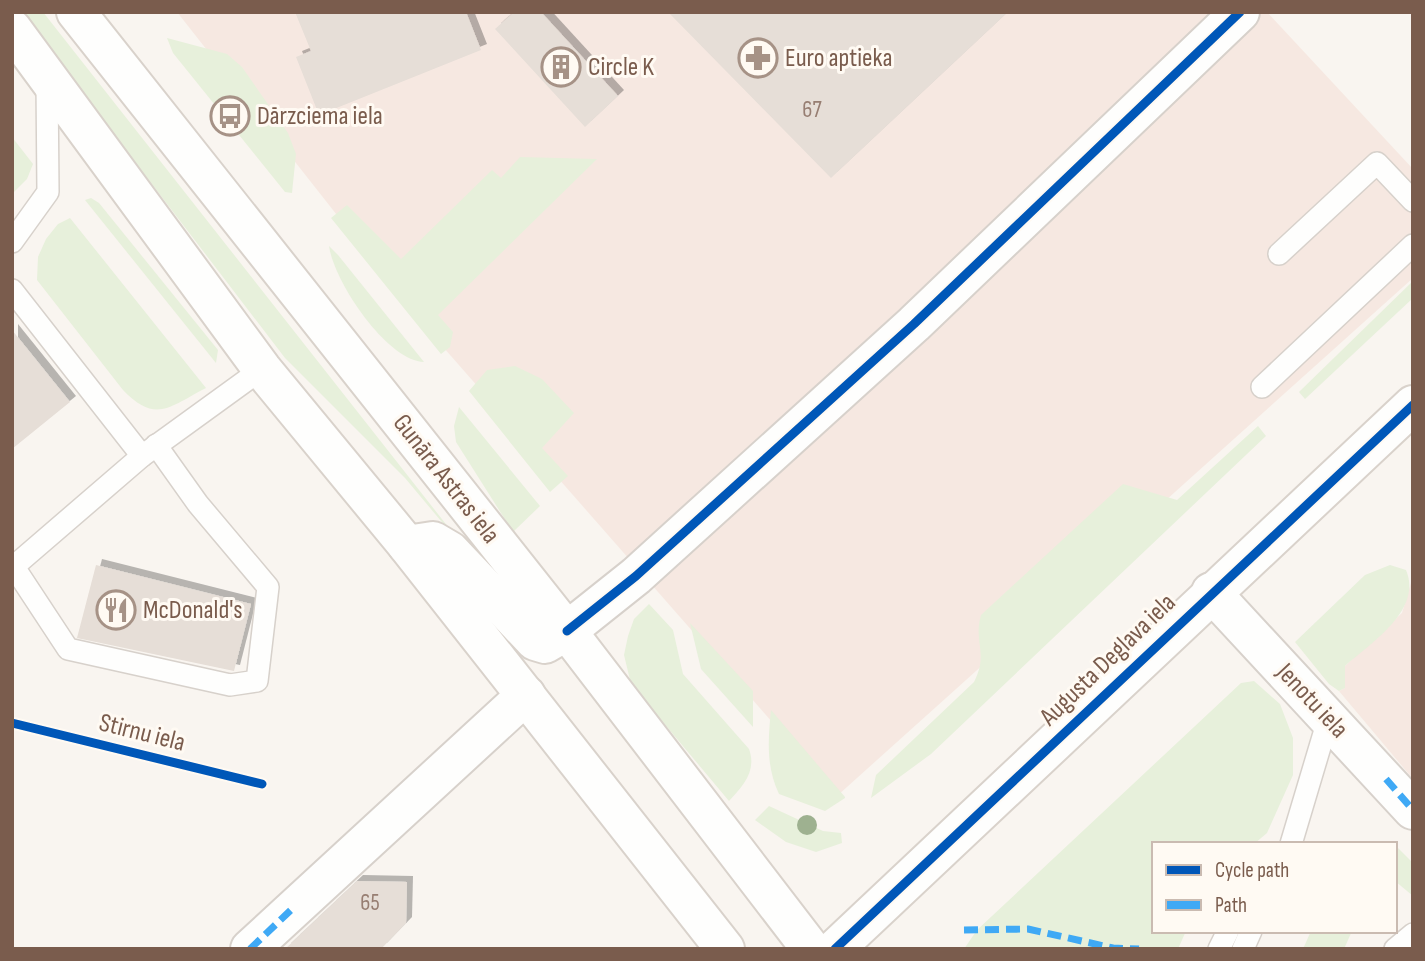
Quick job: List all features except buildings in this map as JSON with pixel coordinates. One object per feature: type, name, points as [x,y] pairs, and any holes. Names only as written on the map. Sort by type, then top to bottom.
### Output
[{"type":"main road","name":"Gunāra Astras iela","points":[[76,12],[567,631],[811,949]]},
{"type":"main road","points":[[407,545],[433,541],[450,551],[535,641],[545,644],[567,631],[636,576],[914,324],[1240,12]]},
{"type":"main road","points":[[12,29],[262,369],[407,545],[725,949]]},
{"type":"main road","name":"Augusta Deglava iela","points":[[835,949],[1211,592],[1413,405]]},
{"type":"main road","name":"Jenotu iela","points":[[1211,592],[1413,810]]},
{"type":"main road","points":[[250,949],[526,695]]},
{"type":"lane","points":[[12,242],[48,192],[47,78]]},
{"type":"lane","points":[[1279,254],[1377,163],[1413,201]]},
{"type":"lane","points":[[1262,387],[1413,245]]},
{"type":"lane","points":[[12,290],[149,450],[268,587],[257,681],[230,684],[68,649],[13,568],[149,450],[262,369]]},
{"type":"lane","points":[[1292,842],[1328,720]]},
{"type":"lane","points":[[1219,949],[1226,933]]},
{"type":"lane","points":[[1242,949],[1250,933]]},
{"type":"lane","points":[[1395,949],[1413,934]]},
{"type":"shaded area","points":[[177,12],[1267,12],[1413,169],[1413,278],[837,796],[422,323]]},
{"type":"shaded area","points":[[1413,576],[1413,779],[1339,691],[1345,688],[1345,666],[1402,613]]},
{"type":"green space","points":[[20,12],[43,12],[482,570],[405,478],[285,358]]},
{"type":"green space","points":[[167,38],[227,54],[242,67],[288,133],[296,154],[292,193],[285,192],[173,53]]},
{"type":"green space","points":[[12,137],[33,164],[27,179],[12,194]]},
{"type":"green space","points":[[520,157],[597,159],[438,315],[453,332],[450,347],[441,354],[331,218],[347,205],[401,259],[492,170],[501,178]]},
{"type":"green space","points":[[91,198],[99,203],[218,350],[216,363],[85,200]]},
{"type":"green space","points":[[70,218],[206,388],[163,409],[145,407],[123,390],[37,280],[38,257],[46,239],[58,224]]},
{"type":"green space","points":[[329,246],[424,362],[394,349],[364,317],[341,279]]},
{"type":"green space","points":[[1413,281],[1413,298],[1305,399],[1299,392]]},
{"type":"green space","points":[[515,366],[542,379],[574,413],[542,448],[568,476],[550,492],[469,391],[487,370]]},
{"type":"green space","points":[[459,407],[540,506],[513,532],[456,442],[454,426]]},
{"type":"green space","points":[[1258,426],[1266,436],[931,754],[871,798],[876,775],[974,682],[981,655],[981,615],[1123,484],[1177,500]]},
{"type":"green space","points":[[1390,565],[1406,570],[1409,585],[1407,599],[1392,624],[1345,666],[1345,688],[1339,691],[1329,684],[1295,642],[1365,575]]},
{"type":"green space","points":[[649,604],[673,630],[683,674],[749,749],[750,771],[744,784],[729,801],[631,684],[624,655],[628,636],[634,619]]},
{"type":"green space","points":[[690,623],[753,691],[753,727],[701,669]]},
{"type":"green space","points":[[1254,681],[1280,704],[1293,738],[1293,775],[1267,833],[1256,842],[1152,842],[1152,933],[1185,933],[1178,949],[964,949],[977,930],[1241,683]]},
{"type":"green space","points":[[771,710],[845,798],[825,811],[779,794],[770,763]]},
{"type":"green space","points":[[769,806],[823,831],[841,833],[842,843],[816,852],[786,842],[755,820]]},
{"type":"green space","points":[[1397,847],[1413,863],[1413,896],[1397,883]]},
{"type":"green space","points":[[1310,933],[1351,933],[1344,949],[1303,949]]},
{"type":"marked path","points":[[1386,779],[1413,810]]},
{"type":"marked path","points":[[250,949],[292,909]]},
{"type":"marked path","points":[[964,930],[1028,929],[1113,948],[1139,949]]},
{"type":"cycle path","points":[[567,631],[636,576],[914,324],[1240,12]]},
{"type":"cycle path","points":[[835,949],[1413,405]]},
{"type":"cycle path","name":"Stirnu iela","points":[[12,723],[262,784]]},
{"type":"place","name":"Euro aptieka","points":[[758,58]]},
{"type":"place","name":"Circle K","points":[[561,67]]},
{"type":"place","name":"Dārzciema iela","points":[[230,116]]},
{"type":"place","name":"McDonald's","points":[[116,610]]}]
